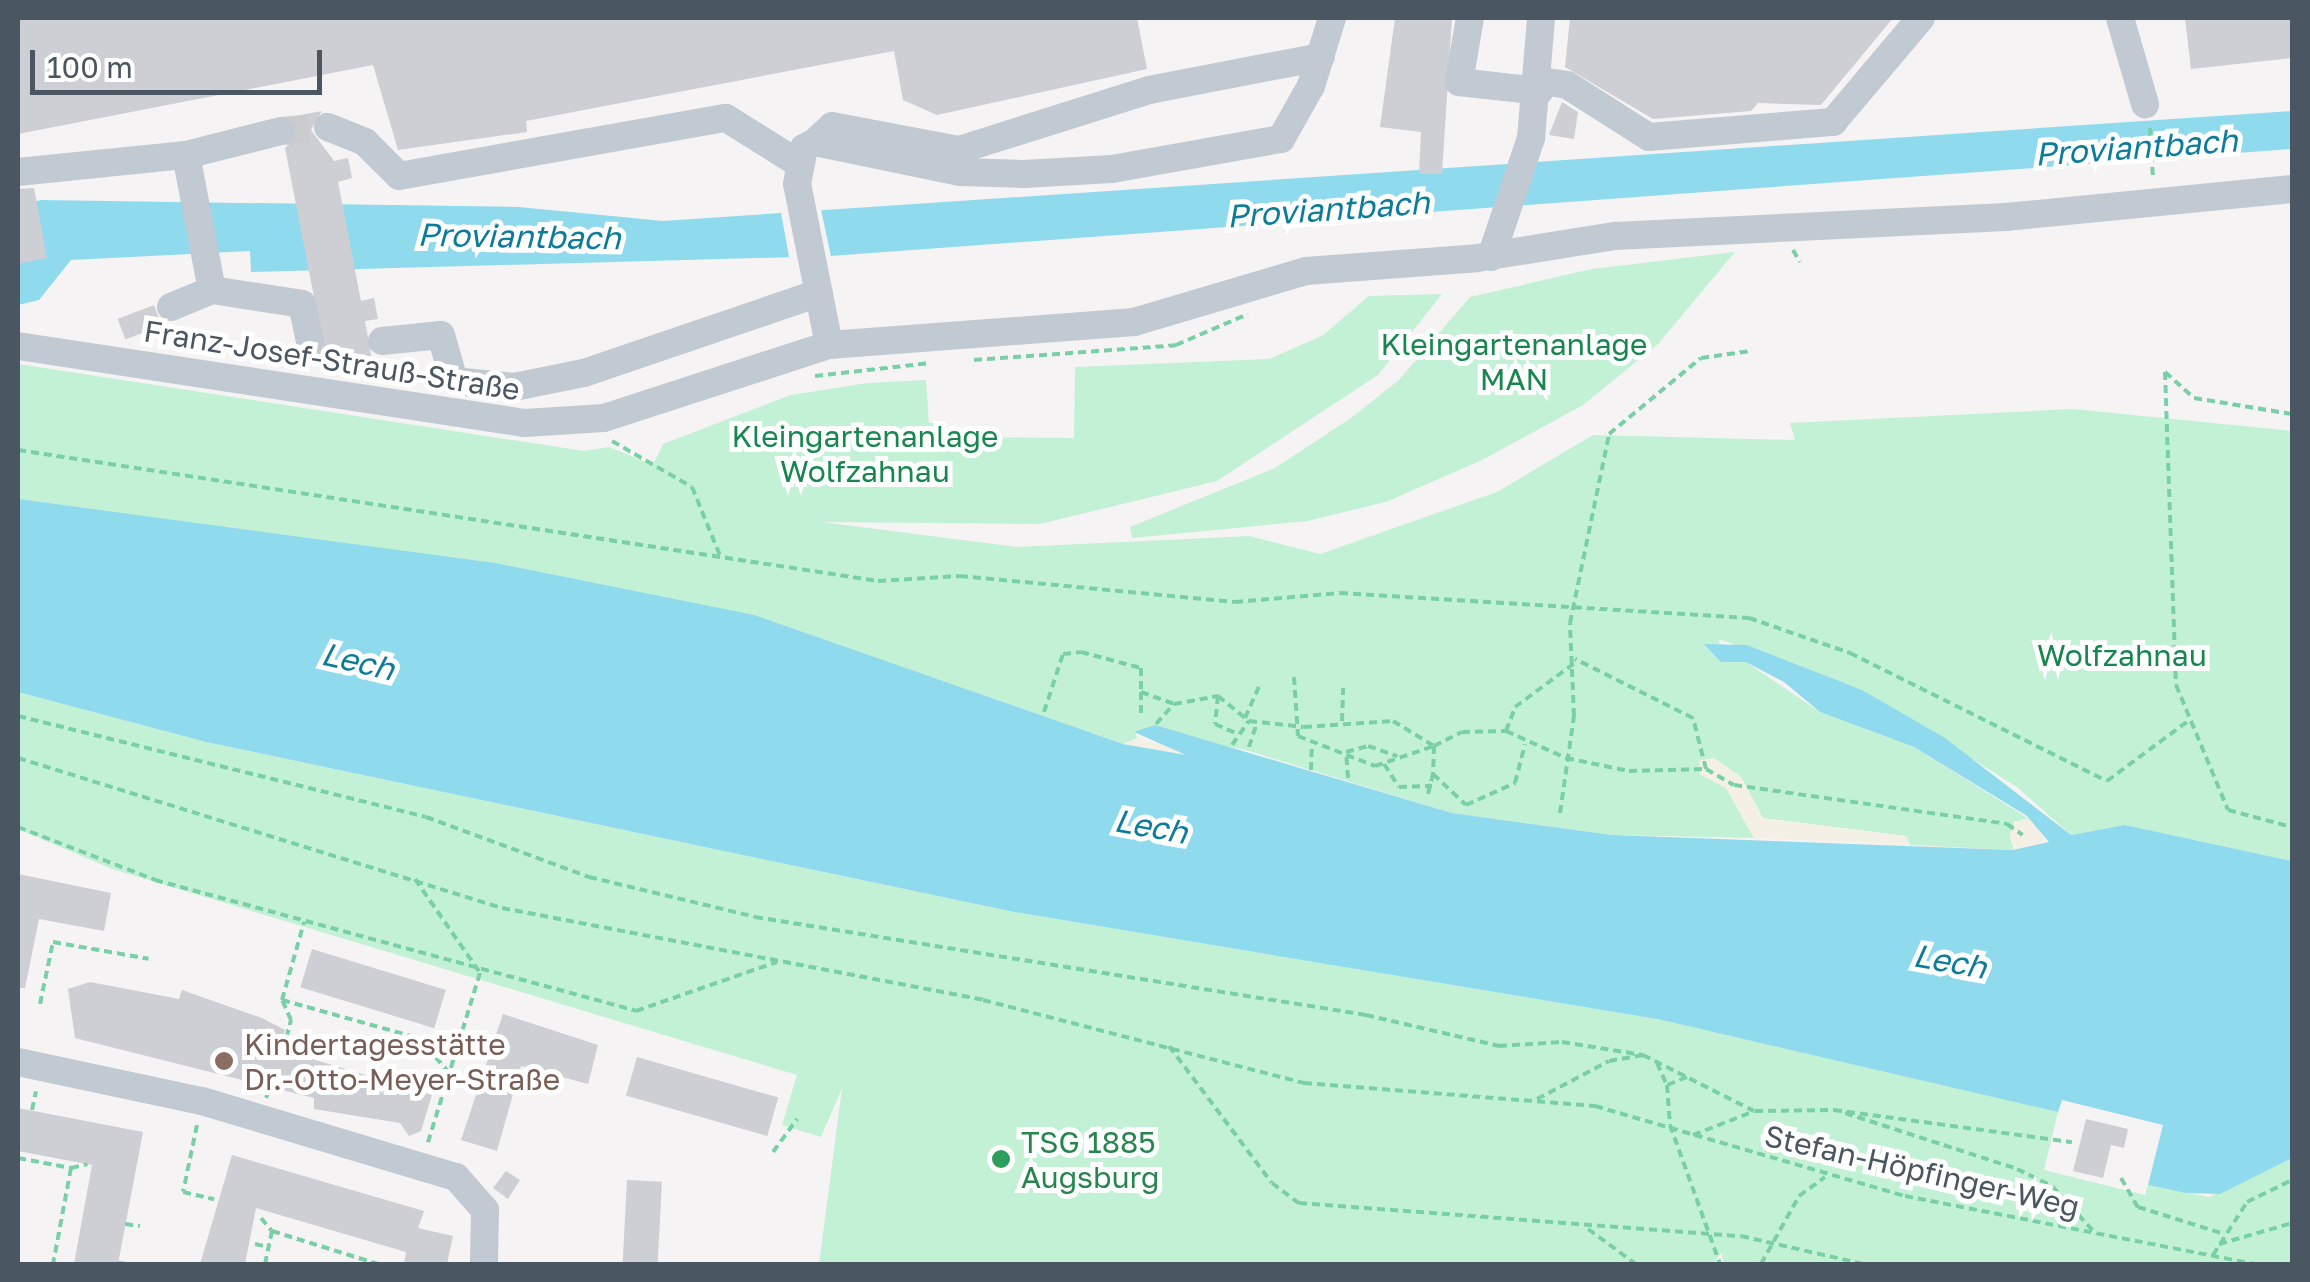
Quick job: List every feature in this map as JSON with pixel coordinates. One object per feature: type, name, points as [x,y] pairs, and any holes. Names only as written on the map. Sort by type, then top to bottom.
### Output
[{"type":"street","points":[[328,128],[364,142],[400,176],[726,118],[804,163],[960,172],[1112,170],[1281,139],[1321,58],[1332,18]]},
{"type":"street","points":[[1470,18],[1460,82],[1567,84],[1649,137],[1834,122],[1921,18]]},
{"type":"street","points":[[1491,257],[1530,142],[1539,86],[1542,18]]},
{"type":"street","points":[[2120,18],[2148,111]]},
{"type":"street","points":[[829,345],[804,163],[832,126],[958,150],[1149,90],[1321,58]]},
{"type":"street","points":[[18,172],[186,155],[281,131]]},
{"type":"street","points":[[186,155],[210,283]]},
{"type":"street","name":"Franz-Josef-Strauß-Straße","points":[[18,346],[524,423],[604,418],[829,345],[1093,328],[1177,312],[1266,276],[1491,257],[1615,236],[2006,217],[2292,190]]},
{"type":"street","points":[[170,307],[210,283],[302,304],[312,352]]},
{"type":"street","points":[[382,342],[441,335],[454,381],[514,387],[584,374],[818,286]]},
{"type":"street","points":[[18,1062],[202,1101],[422,1164],[478,1198],[490,1229],[484,1264]]},
{"type":"path","points":[[2148,111],[2152,164]]},
{"type":"path","points":[[1560,813],[1576,660],[1574,608],[1609,434],[1701,358],[1751,351]]},
{"type":"path","points":[[2292,414],[2194,398],[2165,372],[2176,685],[2228,810],[2292,828]]},
{"type":"path","points":[[612,441],[692,488],[721,558]]},
{"type":"path","points":[[18,450],[878,582],[960,576],[1236,602],[1340,593],[1749,618],[1850,653],[2107,782],[2188,720]]},
{"type":"path","points":[[1044,712],[1063,654],[1141,668],[1142,717]]},
{"type":"path","points":[[1506,731],[1515,707],[1576,660]]},
{"type":"path","points":[[1576,660],[1693,718],[1706,768]]},
{"type":"path","points":[[1294,677],[1295,726],[1312,745],[1384,764],[1398,787],[1432,786]]},
{"type":"path","points":[[1232,744],[1235,733],[1247,720],[1260,684]]},
{"type":"path","points":[[1342,720],[1343,688]]},
{"type":"path","points":[[1141,692],[1174,704],[1218,696],[1247,720],[1256,722],[1295,726],[1342,720],[1411,724],[1434,746]]},
{"type":"path","points":[[1218,696],[1215,724],[1235,733]]},
{"type":"path","points":[[1156,724],[1174,704]]},
{"type":"path","points":[[18,716],[426,817],[589,876],[755,918],[1366,1016],[1498,1046],[1562,1042],[1643,1055],[1755,1112]]},
{"type":"path","points":[[1249,747],[1256,722]]},
{"type":"path","points":[[1384,764],[1462,732],[1506,731],[1525,744],[1566,758],[1629,771],[1706,768],[1734,785],[2007,824],[2023,835]]},
{"type":"path","points":[[1432,774],[1466,804],[1515,783],[1525,744]]},
{"type":"path","points":[[1311,770],[1312,745]]},
{"type":"path","points":[[1346,752],[1368,746],[1397,756]]},
{"type":"path","points":[[1428,794],[1434,746]]},
{"type":"path","points":[[1346,752],[1348,778]]},
{"type":"path","name":"Stefan-Höpfinger-Weg","points":[[18,758],[502,908],[778,962],[1169,1046],[1304,1084],[1537,1099],[1670,1125],[1825,1176],[2256,1264]]},
{"type":"path","points":[[18,827],[155,880],[636,1012],[778,962]]},
{"type":"path","points":[[415,879],[480,972]]},
{"type":"path","points":[[282,1050],[290,1020],[282,1000],[304,922]]},
{"type":"path","points":[[40,1004],[53,942],[149,959]]},
{"type":"path","points":[[422,1164],[480,972]]},
{"type":"path","points":[[282,1000],[418,1038],[448,1072]]},
{"type":"path","points":[[1169,1046],[1258,1165],[1299,1203],[1586,1228],[1710,1233],[1863,1264]]},
{"type":"path","points":[[1537,1099],[1609,1061],[1643,1055]]},
{"type":"path","points":[[1656,1060],[1667,1086],[1670,1125],[1720,1264]]},
{"type":"path","points":[[1667,1086],[1688,1077]]},
{"type":"path","points":[[202,1101],[183,1192],[214,1199]]},
{"type":"path","points":[[1834,1110],[2028,1175],[2096,1234]]},
{"type":"path","points":[[1693,1135],[1755,1112],[1834,1110],[2072,1142]]},
{"type":"path","points":[[774,1152],[797,1119]]},
{"type":"path","points":[[21,1156],[70,1168],[88,1164]]},
{"type":"path","points":[[53,1264],[70,1168]]},
{"type":"path","points":[[1762,1264],[1799,1196],[1825,1176]]},
{"type":"path","points":[[2121,1178],[2138,1207],[2224,1234]]},
{"type":"path","points":[[2213,1255],[2224,1234],[2259,1191],[2292,1180]]},
{"type":"path","points":[[260,1218],[272,1231],[378,1262],[385,1249]]},
{"type":"path","points":[[2219,1244],[2292,1223]]},
{"type":"path","points":[[125,1224],[140,1226]]},
{"type":"path","points":[[299,1238],[301,1226]]},
{"type":"path","points":[[1586,1228],[1636,1264]]},
{"type":"path","points":[[264,1264],[272,1231]]},
{"type":"path","points":[[333,1248],[334,1238]]},
{"type":"path","points":[[255,1244],[268,1246]]},
{"type":"path","points":[[118,1262],[127,1264]]},
{"type":"green space","name":"Kleingartenanlage MAN","points":[[1735,252],[1658,344],[1583,405],[1482,460],[1386,502],[1307,521],[1132,538],[1130,527],[1275,468],[1351,418],[1399,380],[1470,297],[1592,269]]},
{"type":"green space","points":[[1442,294],[1378,375],[1217,481],[1040,524],[821,522],[1017,547],[1250,536],[1320,554],[1497,492],[1593,435],[1795,440],[1790,423],[2073,409],[2292,431],[2292,861],[2125,825],[2071,835],[2017,787],[1862,690],[1719,639],[1721,662],[1746,662],[1820,712],[1914,747],[2037,824],[2014,821],[2013,850],[1910,845],[1906,836],[1763,818],[1741,777],[1726,788],[1754,838],[1612,835],[1452,813],[1242,749],[1134,732],[1138,738],[1123,744],[879,659],[18,499],[18,364],[584,451],[609,447],[653,465],[663,444],[791,395],[867,383],[926,380],[929,423],[944,423],[945,437],[1074,438],[1075,367],[1269,359],[1322,336],[1369,296]]},
{"type":"green space","points":[[18,692],[206,742],[1014,912],[1662,1020],[1965,1090],[2058,1112],[2044,1170],[2145,1195],[2148,1185],[2209,1197],[2292,1158],[2292,1264],[1724,1264],[1721,1253],[1713,1264],[819,1264],[842,1088],[821,1137],[782,1125],[797,1075],[112,869],[18,829]]},
{"type":"sand","points":[[1138,738],[1179,750],[1187,755],[1123,744]]},
{"type":"sand","points":[[1714,758],[1741,777],[1763,818],[1906,836],[1910,845],[1754,838],[1726,788],[1699,774],[1700,760]]},
{"type":"sand","points":[[2027,819],[2039,824],[2044,836],[2039,848],[2027,853],[2015,848],[2010,836],[2015,824]]},
{"type":"water","name":"Proviantbach","points":[[2292,111],[2292,149],[830,256],[251,272],[250,251],[71,260],[39,300],[18,305],[18,205],[41,200],[519,207],[663,221]]},
{"type":"water","name":"Lech","points":[[18,499],[495,563],[754,615],[1123,744],[1186,755],[1134,732],[1155,725],[1452,813],[1612,835],[2013,850],[2049,842],[2027,816],[1914,747],[1820,712],[1784,682],[1746,662],[1721,662],[1704,644],[1747,645],[1862,690],[1945,738],[2071,835],[2125,825],[2292,861],[2292,1158],[2220,1194],[2186,1193],[2148,1185],[2163,1125],[2062,1100],[2058,1112],[1662,1020],[1014,912],[206,742],[18,692]]},
{"type":"pier","points":[[820,205],[832,261],[790,262],[780,207]]},
{"type":"building","points":[[18,18],[1137,18],[1147,69],[937,115],[903,100],[894,51],[526,121],[527,132],[398,150],[373,65],[18,134]]},
{"type":"building","points":[[1395,18],[1452,18],[1442,174],[1419,174],[1421,132],[1380,127]]},
{"type":"building","points":[[1570,18],[1893,18],[1821,105],[1758,103],[1751,111],[1653,119],[1565,67]]},
{"type":"building","points":[[2185,18],[2292,18],[2292,58],[2191,69]]},
{"type":"building","points":[[1562,102],[1578,112],[1574,139],[1549,135]]},
{"type":"building","points":[[322,111],[311,130],[334,161],[348,158],[352,178],[338,182],[361,301],[374,298],[378,319],[365,321],[372,360],[328,369],[285,148],[298,135],[290,117]]},
{"type":"building","points":[[34,188],[47,258],[18,264],[18,189]]},
{"type":"building","points":[[154,305],[162,326],[125,340],[118,319]]},
{"type":"building","points":[[18,874],[111,893],[104,931],[39,919],[25,988],[18,988]]},
{"type":"building","points":[[312,949],[446,990],[434,1028],[300,987]]},
{"type":"building","points":[[90,982],[179,999],[182,990],[262,1018],[285,1030],[279,1049],[432,1095],[421,1131],[409,1136],[400,1123],[314,1109],[314,1098],[75,1038],[68,989]]},
{"type":"building","points":[[503,1014],[598,1045],[588,1084],[521,1066],[497,1151],[461,1140]]},
{"type":"building","points":[[637,1057],[778,1098],[767,1136],[626,1095]]},
{"type":"building","points":[[18,1108],[143,1132],[118,1264],[74,1264],[92,1165],[18,1151]]},
{"type":"building","points":[[2086,1119],[2128,1129],[2124,1148],[2111,1145],[2103,1178],[2073,1171]]},
{"type":"building","points":[[232,1155],[424,1211],[418,1228],[453,1236],[447,1264],[404,1264],[406,1252],[256,1208],[245,1264],[200,1264]]},
{"type":"building","points":[[506,1171],[520,1180],[508,1199],[493,1188]]},
{"type":"building","points":[[627,1180],[662,1182],[658,1264],[623,1264]]},
{"type":"tunnel","points":[[281,131],[328,127]]},
{"type":"place","name":"Kindertagesstätte Dr.-Otto-Meyer-Straße","points":[[224,1061]]},
{"type":"place","name":"TSG 1885 Augsburg","points":[[1001,1159]]},
{"type":"park label","name":"Kleingartenanlage Wolfzahnau","points":[[865,453]]},
{"type":"park label","name":"Wolfzahnau","points":[[2122,655]]}]
